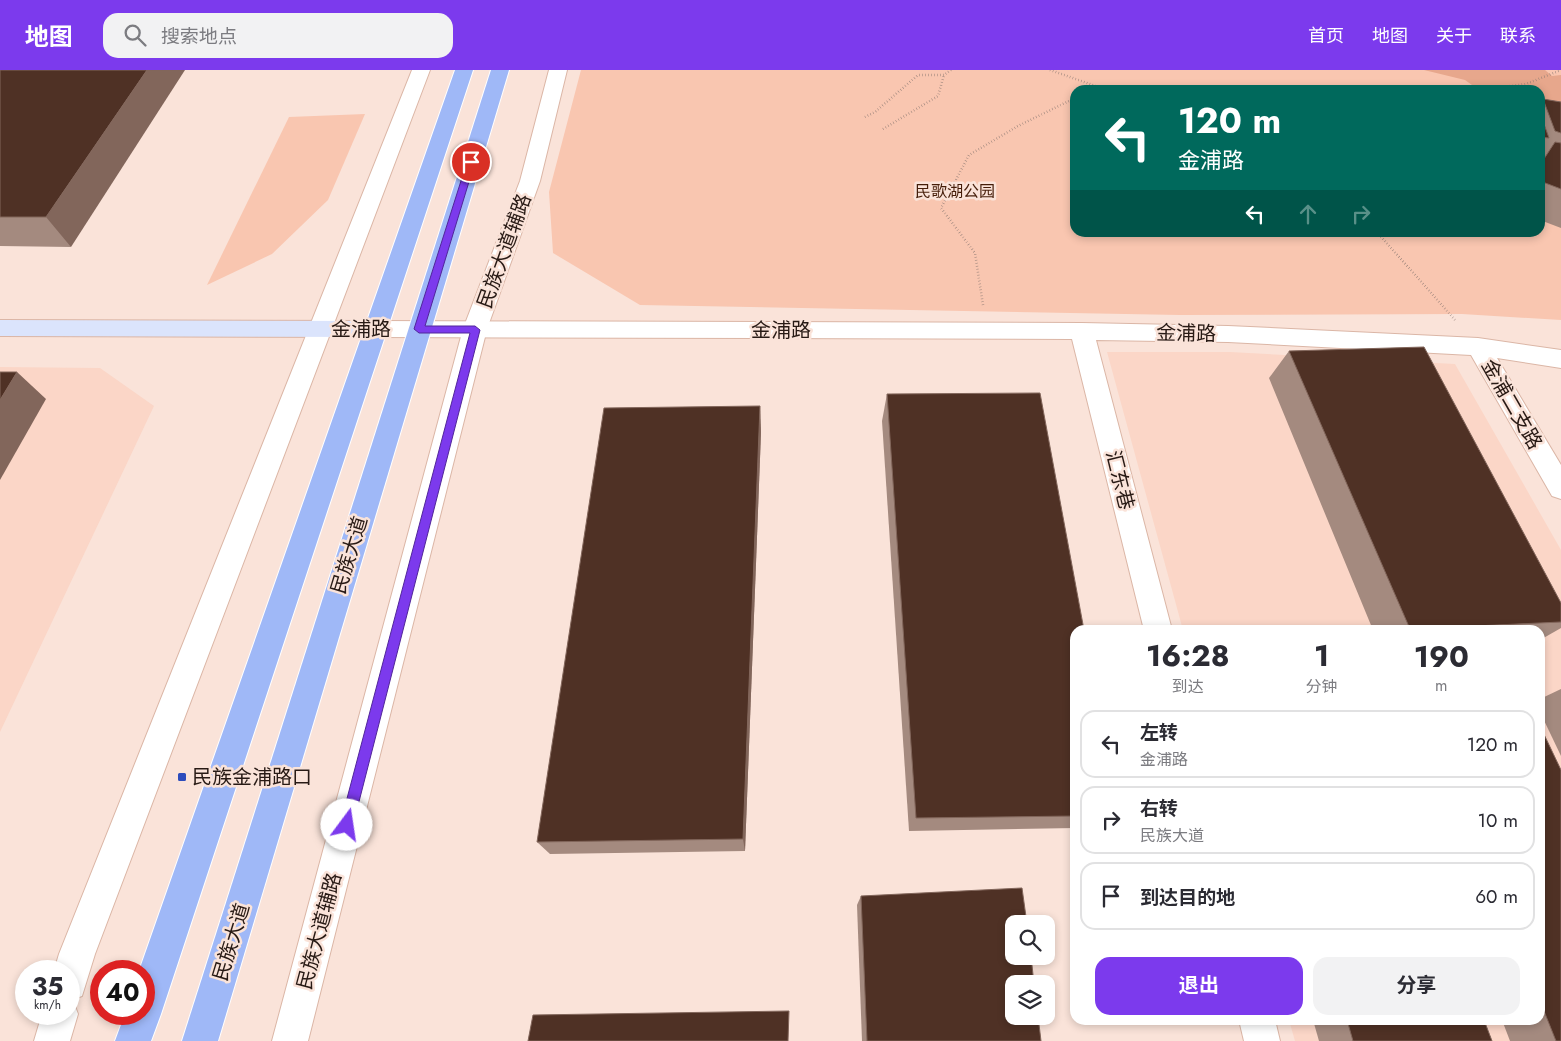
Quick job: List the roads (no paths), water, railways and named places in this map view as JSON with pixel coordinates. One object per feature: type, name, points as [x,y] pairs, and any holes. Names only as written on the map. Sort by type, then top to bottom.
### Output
[{"type":"highway","points":[[155,978],[464,70]]},
{"type":"highway","name":"民族大道","points":[[200,1041],[500,70]]},
{"type":"highway","points":[[133,1041],[138,1025]]},
{"type":"main road","name":"金浦路","points":[[0,328],[377,329]]},
{"type":"street","points":[[76,960],[421,70]]},
{"type":"street","name":"民族大道辅路","points":[[290,1041],[475,330],[530,181],[558,70]]},
{"type":"street","name":"金浦路","points":[[377,329],[987,330],[1228,334],[1478,346],[1561,359]]},
{"type":"street","name":"汇东巷","points":[[1082,331],[1157,625]]},
{"type":"street","name":"金浦二支路","points":[[1478,346],[1561,488]]},
{"type":"street","points":[[52,1041],[57,1025]]},
{"type":"street","points":[[1258,1025],[1262,1041]]},
{"type":"place","name":"民族金浦路口","points":[[182,777]]},
{"type":"park label","name":"民歌湖公园","points":[[955,191]]}]
